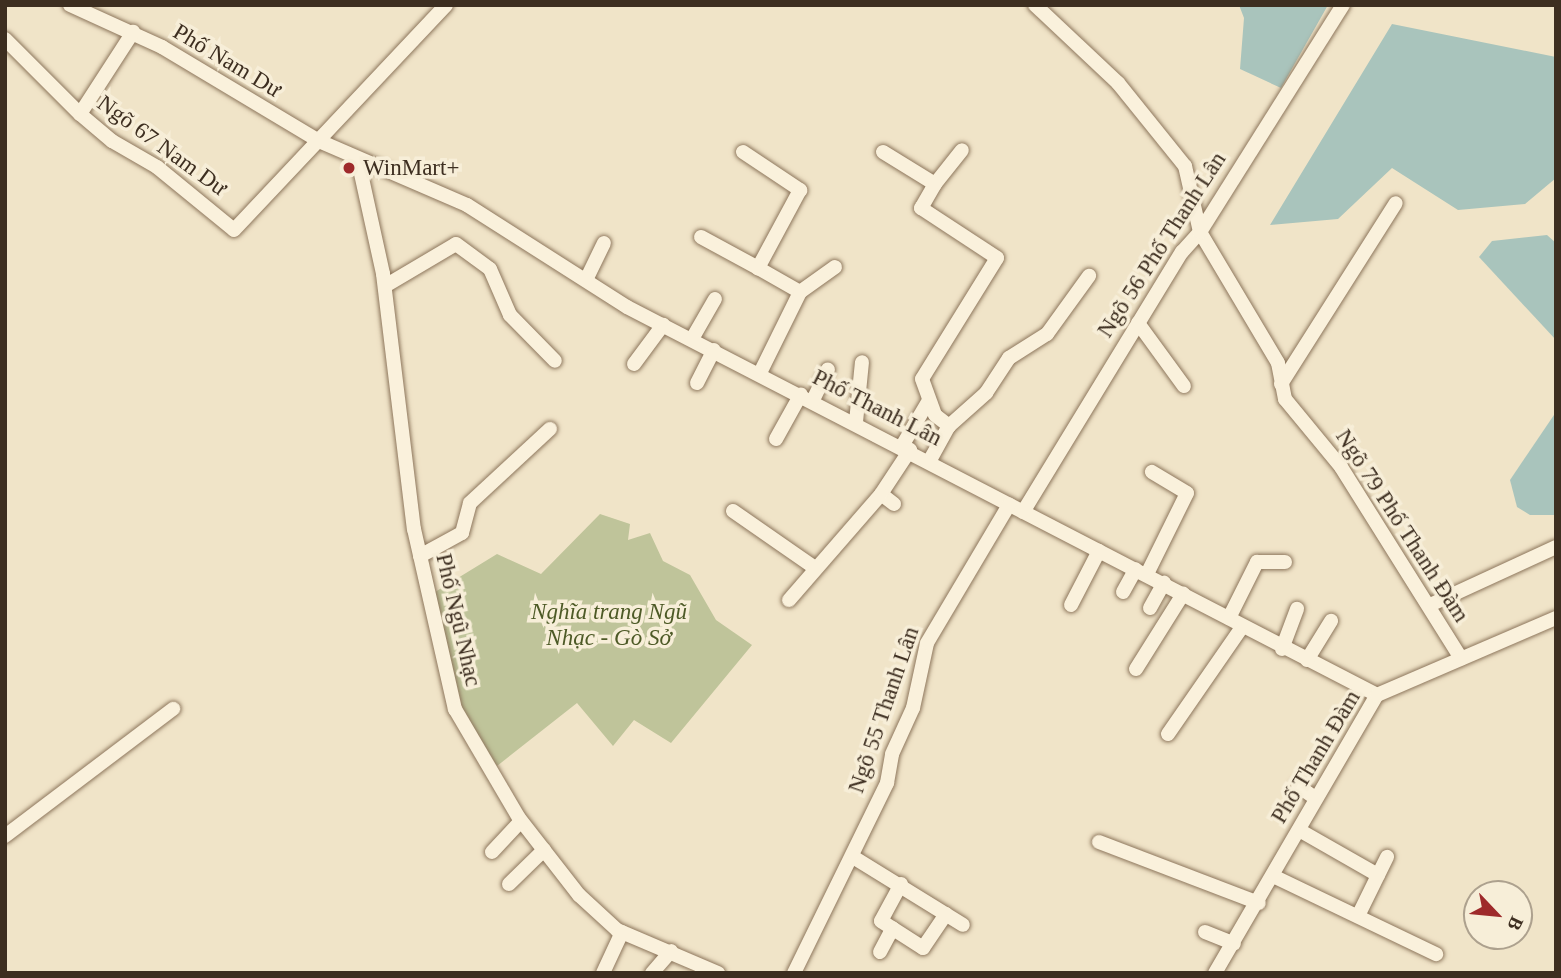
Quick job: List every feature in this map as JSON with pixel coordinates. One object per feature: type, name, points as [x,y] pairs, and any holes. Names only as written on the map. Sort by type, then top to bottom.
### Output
[{"type":"street","name":"Phố Nam Dư","points":[[70,5],[133,32],[319,141],[358,160]]},
{"type":"street","name":"Ngõ 79 Phố Thanh Đàm","points":[[1035,5],[1118,83],[1185,166],[1199,232],[1278,363],[1285,399],[1342,467],[1461,659]]},
{"type":"street","name":"Ngõ 56 Phố Thanh Lân","points":[[1023,512],[1182,252],[1199,232],[1343,5]]},
{"type":"street","points":[[319,141],[444,6]]},
{"type":"street","points":[[80,114],[133,32]]},
{"type":"street","name":"Ngõ 67 Nam Dư","points":[[5,39],[80,114],[112,141],[157,167],[234,230],[319,141]]},
{"type":"street","points":[[949,426],[928,402],[922,379],[997,258],[921,208],[935,184],[962,150]]},
{"type":"street","points":[[743,152],[800,190],[758,268]]},
{"type":"street","points":[[883,152],[935,184]]},
{"type":"street","name":"Phố Thanh Lân","points":[[358,160],[467,205],[663,325],[930,460],[1009,505],[1142,571],[1282,649],[1377,695]]},
{"type":"street","name":"Phố Ngũ Nhạc","points":[[358,160],[385,286],[420,556],[455,709],[522,821],[579,895],[622,932],[718,973]]},
{"type":"street","points":[[1281,384],[1396,202]]},
{"type":"street","points":[[701,237],[800,292]]},
{"type":"street","points":[[586,280],[604,243]]},
{"type":"street","points":[[385,286],[456,244],[490,270],[510,316],[555,360]]},
{"type":"street","points":[[760,373],[800,292],[835,267]]},
{"type":"street","points":[[930,460],[949,426],[986,393],[1009,358],[1047,334],[1089,276]]},
{"type":"street","points":[[692,339],[715,299]]},
{"type":"street","points":[[1138,323],[1185,386]]},
{"type":"street","points":[[634,364],[663,325]]},
{"type":"street","points":[[697,383],[714,350]]},
{"type":"street","points":[[856,422],[862,362]]},
{"type":"street","points":[[776,439],[828,369]]},
{"type":"street","points":[[789,600],[881,494],[928,402]]},
{"type":"street","points":[[420,556],[461,533],[470,503],[550,429]]},
{"type":"street","points":[[1123,592],[1142,571],[1187,493],[1152,472]]},
{"type":"street","points":[[881,494],[894,504]]},
{"type":"street","name":"Ngõ 55 Thanh Lân","points":[[794,973],[887,783],[892,754],[913,708],[927,643],[1009,505]]},
{"type":"street","points":[[733,511],[815,568]]},
{"type":"street","points":[[1430,605],[1556,547]]},
{"type":"street","points":[[1071,605],[1099,551]]},
{"type":"street","points":[[1229,618],[1257,562],[1284,562]]},
{"type":"street","points":[[1150,608],[1164,583]]},
{"type":"street","points":[[1136,669],[1183,594]]},
{"type":"street","points":[[1282,649],[1297,609]]},
{"type":"street","name":"Phố Thanh Đàm","points":[[1215,973],[1259,903],[1315,798],[1377,695],[1556,618]]},
{"type":"street","points":[[1307,660],[1331,621]]},
{"type":"street","points":[[1168,734],[1242,626]]},
{"type":"street","points":[[5,836],[173,709]]},
{"type":"street","points":[[1298,786],[1315,798]]},
{"type":"street","points":[[492,852],[522,821]]},
{"type":"street","points":[[1299,830],[1378,875]]},
{"type":"street","points":[[1099,842],[1259,903]]},
{"type":"street","points":[[509,884],[544,850]]},
{"type":"street","points":[[1358,916],[1387,856]]},
{"type":"street","points":[[853,857],[901,884],[963,925]]},
{"type":"street","points":[[1273,876],[1436,954]]},
{"type":"street","points":[[901,884],[881,921],[923,948],[946,914]]},
{"type":"street","points":[[880,952],[893,928]]},
{"type":"street","points":[[603,973],[622,932]]},
{"type":"street","points":[[1205,932],[1234,944]]},
{"type":"street","points":[[652,973],[671,951]]},
{"type":"green space","name":"Nghĩa trang Ngũ Nhạc - Gò Sở","points":[[600,514],[630,524],[628,540],[650,533],[663,561],[690,575],[716,620],[752,645],[671,743],[634,720],[613,746],[577,703],[497,766],[463,711],[435,592],[497,554],[541,574]]},
{"type":"water","points":[[1239,5],[1328,5],[1281,88],[1240,69],[1244,18]]},
{"type":"water","points":[[1392,24],[1556,57],[1556,178],[1525,204],[1458,210],[1392,168],[1338,219],[1270,225]]},
{"type":"water","points":[[1547,235],[1556,243],[1556,340],[1479,257],[1492,241]]},
{"type":"water","points":[[1556,412],[1556,515],[1530,515],[1517,507],[1510,480]]},
{"type":"place","name":"WinMart+","points":[[349,168]]}]
